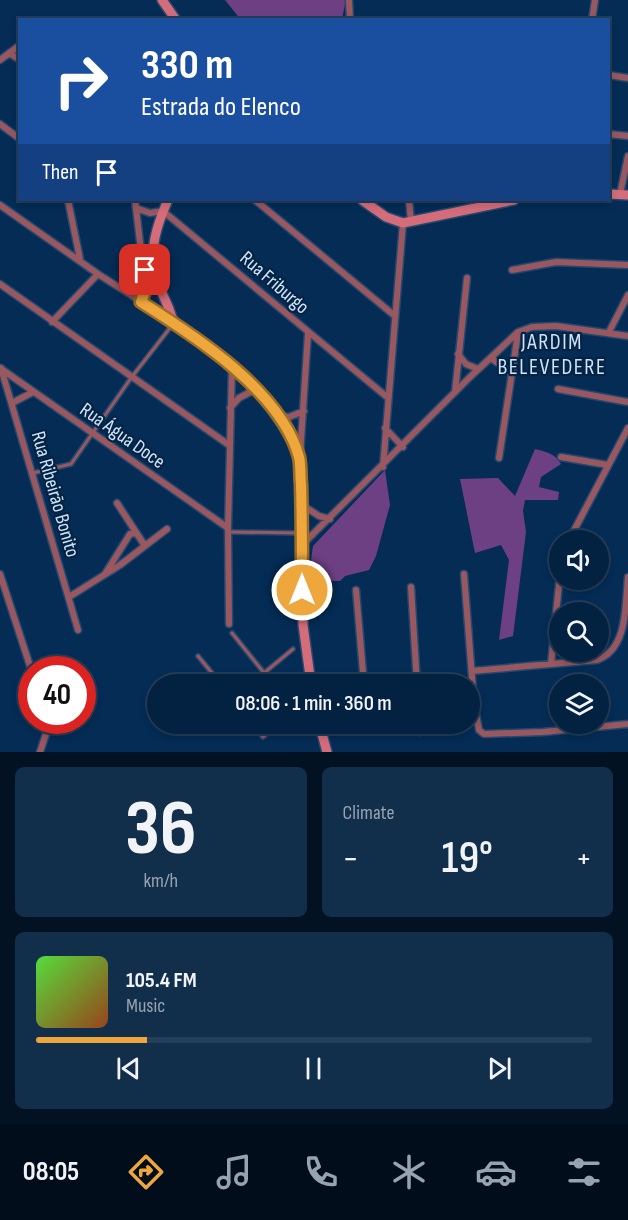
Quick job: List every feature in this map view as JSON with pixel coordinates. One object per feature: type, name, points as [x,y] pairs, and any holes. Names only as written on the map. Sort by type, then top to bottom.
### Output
[{"type":"street","points":[[162,0],[175,18]]},
{"type":"street","points":[[349,0],[350,18]]},
{"type":"street","points":[[592,18],[595,0]]},
{"type":"street","points":[[0,60],[18,46]]},
{"type":"street","points":[[9,53],[18,59]]},
{"type":"street","points":[[610,75],[628,78]]},
{"type":"street","points":[[0,124],[18,138]]},
{"type":"street","points":[[610,134],[628,136]]},
{"type":"street","points":[[624,194],[628,156]]},
{"type":"street","points":[[68,201],[80,260]]},
{"type":"street","points":[[135,201],[146,280],[141,302]]},
{"type":"street","points":[[168,201],[155,232],[152,262],[174,322]]},
{"type":"street","points":[[256,201],[395,316]]},
{"type":"street","points":[[363,201],[386,217],[407,222],[509,201]]},
{"type":"street","points":[[383,467],[387,397],[409,201]]},
{"type":"street","points":[[0,205],[98,274],[174,322],[232,366],[256,388],[278,416],[300,458]]},
{"type":"street","points":[[136,208],[150,213],[163,211]]},
{"type":"street","name":"Rua Friburgo","points":[[163,211],[255,285],[308,333],[387,397]]},
{"type":"street","points":[[142,259],[152,262]]},
{"type":"street","points":[[512,270],[556,262],[628,266]]},
{"type":"street","points":[[52,322],[98,274]]},
{"type":"street","points":[[455,393],[467,278]]},
{"type":"street","points":[[0,284],[229,445]]},
{"type":"street","points":[[609,332],[628,295]]},
{"type":"street","points":[[302,546],[403,447],[478,369],[518,333],[532,327],[556,326],[628,336]]},
{"type":"street","points":[[308,333],[300,458],[303,625],[309,674]]},
{"type":"street","points":[[499,458],[510,372],[518,333]]},
{"type":"street","points":[[458,353],[466,364],[478,369]]},
{"type":"street","points":[[491,358],[510,372]]},
{"type":"street","points":[[229,624],[228,530],[232,366]]},
{"type":"street","name":"Rua Água Doce","points":[[0,368],[228,530]]},
{"type":"street","name":"Rua Ribeirão Bonito","points":[[0,368],[78,630]]},
{"type":"street","points":[[230,408],[240,398],[256,388]]},
{"type":"street","points":[[558,389],[628,402]]},
{"type":"street","points":[[12,404],[33,392]]},
{"type":"street","points":[[278,416],[289,417],[304,411]]},
{"type":"street","points":[[385,428],[403,447]]},
{"type":"street","points":[[574,530],[628,428]]},
{"type":"street","points":[[561,456],[608,465]]},
{"type":"street","points":[[117,503],[145,546]]},
{"type":"street","points":[[302,505],[330,519]]},
{"type":"street","points":[[69,597],[166,530]]},
{"type":"street","points":[[104,574],[125,539],[130,534],[136,533]]},
{"type":"street","points":[[464,573],[472,671],[597,660],[608,656],[615,651],[622,634],[628,577]]},
{"type":"street","points":[[0,574],[27,656]]},
{"type":"street","points":[[411,586],[416,674]]},
{"type":"street","points":[[356,590],[362,674]]},
{"type":"street","points":[[551,664],[558,590]]},
{"type":"street","points":[[480,730],[484,734],[543,732],[628,724]]},
{"type":"street","points":[[40,752],[46,734]]},
{"type":"street","points":[[323,734],[327,752]]},
{"type":"lane","points":[[32,474],[71,464],[91,433],[174,322]]},
{"type":"lane","points":[[228,530],[302,533]]},
{"type":"lane","points":[[232,633],[264,673],[293,649]]},
{"type":"lane","points":[[198,656],[213,674]]},
{"type":"shaded area","points":[[225,0],[346,0],[342,18],[239,18]]},
{"type":"shaded area","points":[[535,449],[553,455],[561,464],[541,477],[539,487],[559,492],[558,500],[525,500],[523,511],[526,532],[513,636],[499,640],[509,560],[501,545],[475,553],[460,479],[498,478],[515,496]]},
{"type":"shaded area","points":[[385,470],[390,505],[376,556],[369,570],[345,576],[340,581],[308,581],[313,546]]},
{"type":"district","name":"JARDIM BELEVEDERE","points":[[552,354]]},
{"type":"route","points":[[145,270],[146,288],[141,302],[174,322],[232,366],[256,388],[278,416],[289,435],[300,458],[302,590]]}]
